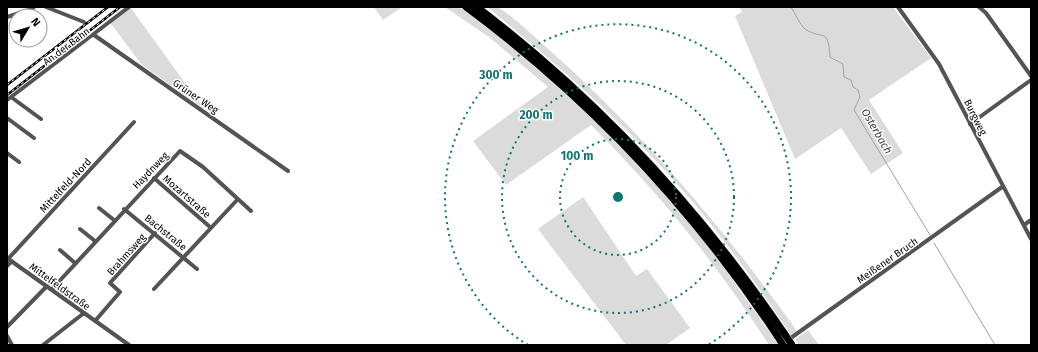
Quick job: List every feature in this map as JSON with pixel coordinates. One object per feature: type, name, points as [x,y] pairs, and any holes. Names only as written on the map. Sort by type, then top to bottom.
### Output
[{"type":"highway","points":[[466,7],[558,81],[640,161],[711,244],[781,335],[792,345]]},
{"type":"highway","points":[[477,7],[562,76],[644,157],[717,240],[781,335],[784,345]]},
{"type":"street","points":[[7,17],[32,10],[34,7]]},
{"type":"street","points":[[46,7],[84,22]]},
{"type":"street","name":"An der Bahn","points":[[7,100],[129,7]]},
{"type":"street","name":"Burgweg","points":[[898,7],[939,64],[1002,187],[1031,239]]},
{"type":"street","points":[[979,7],[986,13],[1031,76]]},
{"type":"street","name":"Grüner Weg","points":[[94,35],[288,171]]},
{"type":"street","points":[[970,124],[1031,80]]},
{"type":"street","points":[[11,97],[41,119]]},
{"type":"street","points":[[7,118],[34,138]]},
{"type":"street","name":"Mittelfeld-Nord","points":[[7,266],[9,259],[134,122]]},
{"type":"street","name":"Haydnweg","points":[[52,289],[124,209],[180,151],[203,167],[251,211]]},
{"type":"street","points":[[7,153],[19,162]]},
{"type":"street","name":"Mozartstraße","points":[[154,178],[210,227]]},
{"type":"street","name":"Meißener Bruch","points":[[780,345],[934,237],[1002,187]]},
{"type":"street","points":[[154,289],[210,227],[238,199]]},
{"type":"street","points":[[99,208],[114,220]]},
{"type":"street","name":"Bachstraße","points":[[124,209],[184,257],[197,270]]},
{"type":"street","points":[[1024,225],[1031,220]]},
{"type":"street","points":[[80,229],[95,241]]},
{"type":"street","name":"Brahmsweg","points":[[95,321],[120,292],[110,283],[155,233]]},
{"type":"street","points":[[60,250],[75,263]]},
{"type":"street","name":"Mittelfeldstraße","points":[[9,259],[129,345]]},
{"type":"street","points":[[7,327],[47,286]]},
{"type":"street","points":[[43,345],[84,313]]},
{"type":"street","points":[[7,336],[12,345]]},
{"type":"shaded area","points":[[124,7],[130,7],[204,109],[142,65],[108,20]]},
{"type":"shaded area","points":[[374,7],[402,7],[383,20]]},
{"type":"shaded area","points":[[445,7],[459,7],[493,32],[543,74],[598,124],[673,203],[714,254],[778,344],[769,345],[729,286],[686,230],[664,203],[591,125],[506,185],[473,141],[548,87],[489,37]]},
{"type":"shaded area","points":[[487,7],[499,8],[522,26],[580,78],[647,146],[679,181],[740,255],[797,331],[791,335],[756,284],[692,201],[669,174],[620,124],[568,75]]},
{"type":"shaded area","points":[[739,7],[893,7],[931,58],[869,100],[903,153],[871,174],[841,128],[795,159],[735,16],[742,12]]},
{"type":"shaded area","points":[[583,197],[636,276],[647,269],[690,328],[666,345],[626,345],[538,229]]},
{"type":"shaded area","points":[[808,330],[819,345],[799,345],[795,339]]},
{"type":"waterway","name":"Osterbach","points":[[791,7],[799,22],[805,29],[826,38],[828,41],[830,57],[843,64],[844,77],[851,80],[853,87],[858,90],[860,97],[854,110],[930,235]]},
{"type":"waterway","name":"Osterbach","points":[[934,243],[995,345]]},
{"type":"railway","points":[[7,85],[108,7]]},
{"type":"railway","points":[[7,95],[120,7]]}]
